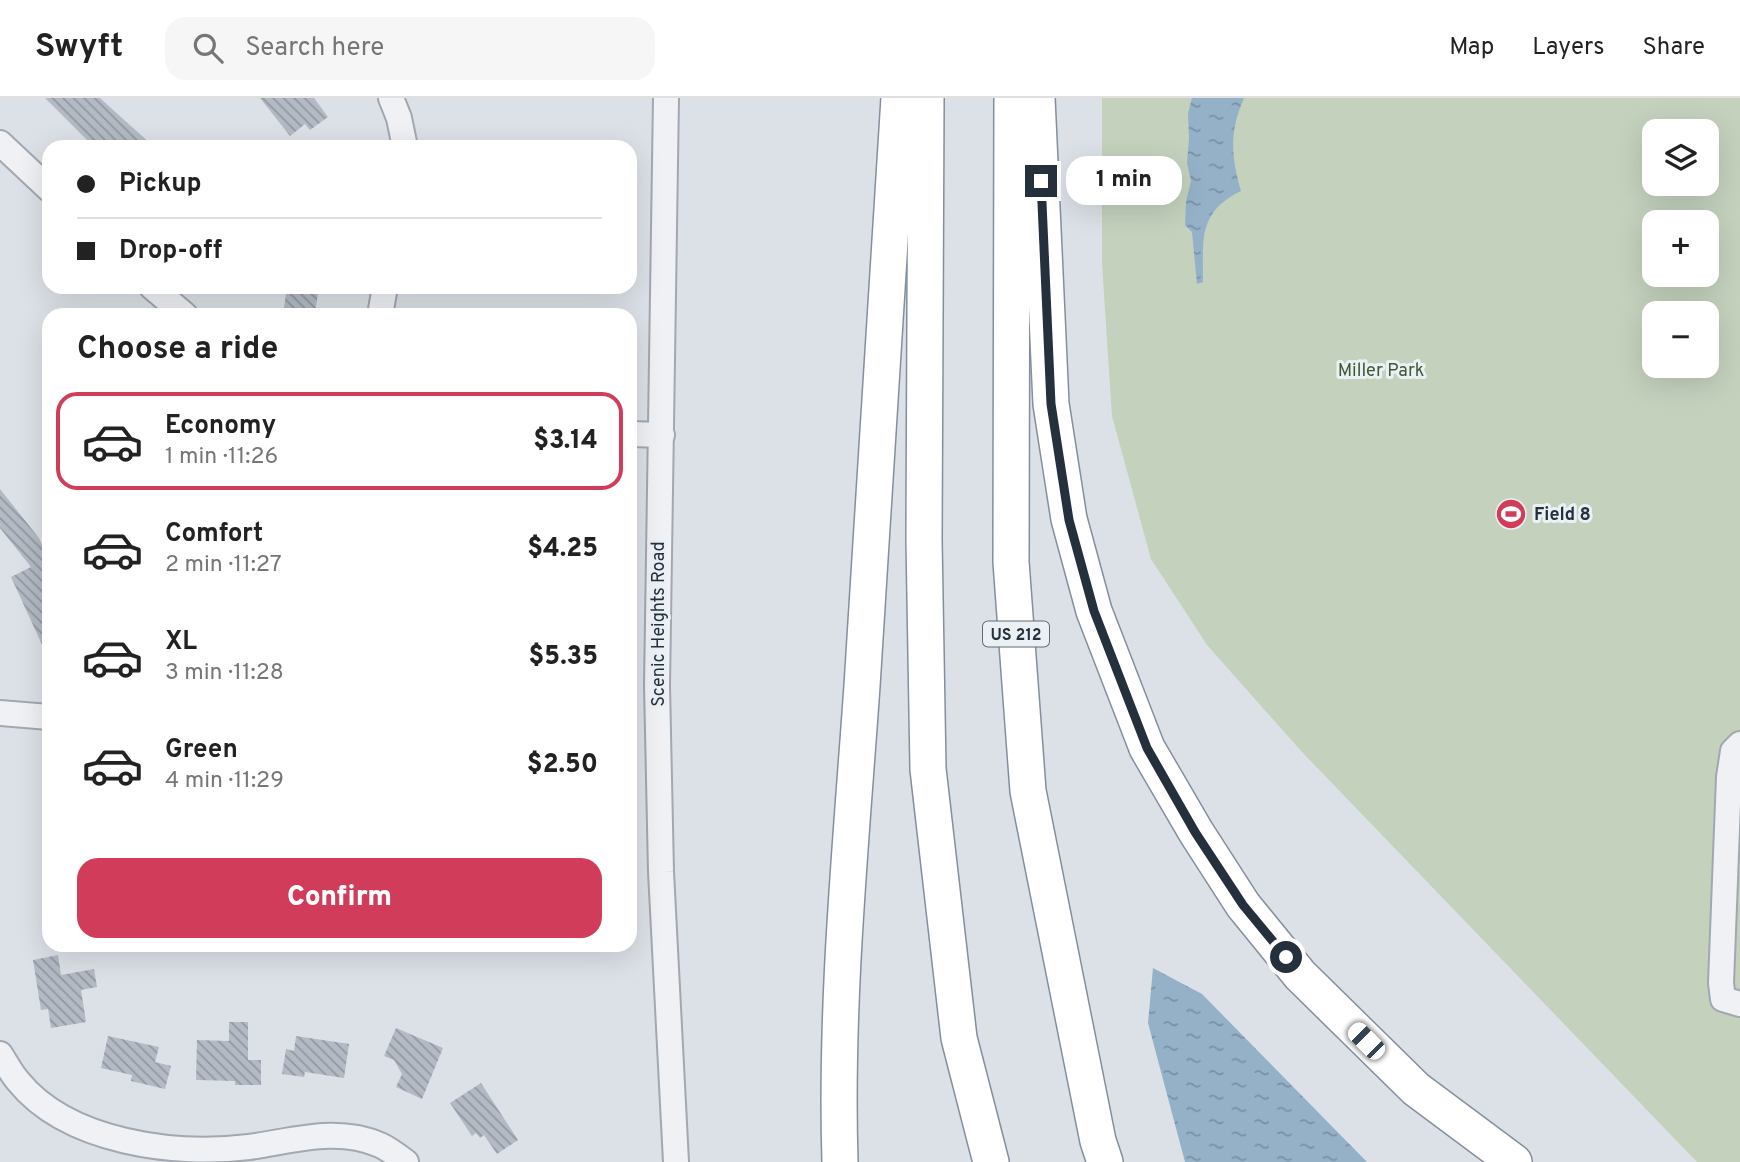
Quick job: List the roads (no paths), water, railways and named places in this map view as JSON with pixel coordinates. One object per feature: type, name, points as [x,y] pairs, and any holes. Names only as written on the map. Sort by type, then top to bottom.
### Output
[{"type":"highway","points":[[840,1162],[838,1086],[843,952],[876,483],[898,98]]},
{"type":"highway","points":[[926,98],[924,540],[928,769],[959,1038],[991,1162]]},
{"type":"highway","name":"US 212","points":[[1012,98],[1011,562],[1028,791],[1098,1141],[1105,1162]]},
{"type":"highway","points":[[1037,98],[1051,404],[1069,520],[1094,611],[1147,748],[1195,832],[1243,905],[1300,975],[1416,1089],[1514,1162]]},
{"type":"street","points":[[391,98],[404,140]]},
{"type":"street","name":"Scenic Heights Road","points":[[666,98],[657,699],[661,872],[677,1158]]},
{"type":"street","points":[[0,143],[42,182]]},
{"type":"street","points":[[160,294],[177,308]]},
{"type":"street","points":[[637,435],[662,435]]},
{"type":"street","points":[[0,713],[42,716]]},
{"type":"street","points":[[1740,744],[1733,751],[1729,777],[1721,983],[1723,999],[1740,1004]]},
{"type":"street","points":[[0,1054],[19,1082],[47,1107],[80,1125],[120,1140],[163,1149],[207,1151],[315,1136],[349,1135],[380,1145],[406,1162]]},
{"type":"water","points":[[1192,98],[1244,98],[1236,122],[1233,144],[1241,191],[1227,199],[1210,218],[1204,240],[1203,282],[1197,284],[1192,232],[1185,225],[1186,201],[1191,181],[1187,163],[1188,113]]},
{"type":"water","points":[[1153,968],[1202,994],[1367,1162],[1185,1162],[1148,1023]]},
{"type":"place","name":"Field 8","points":[[1511,514]]},
{"type":"park label","name":"Miller Park","points":[[1381,370]]}]
